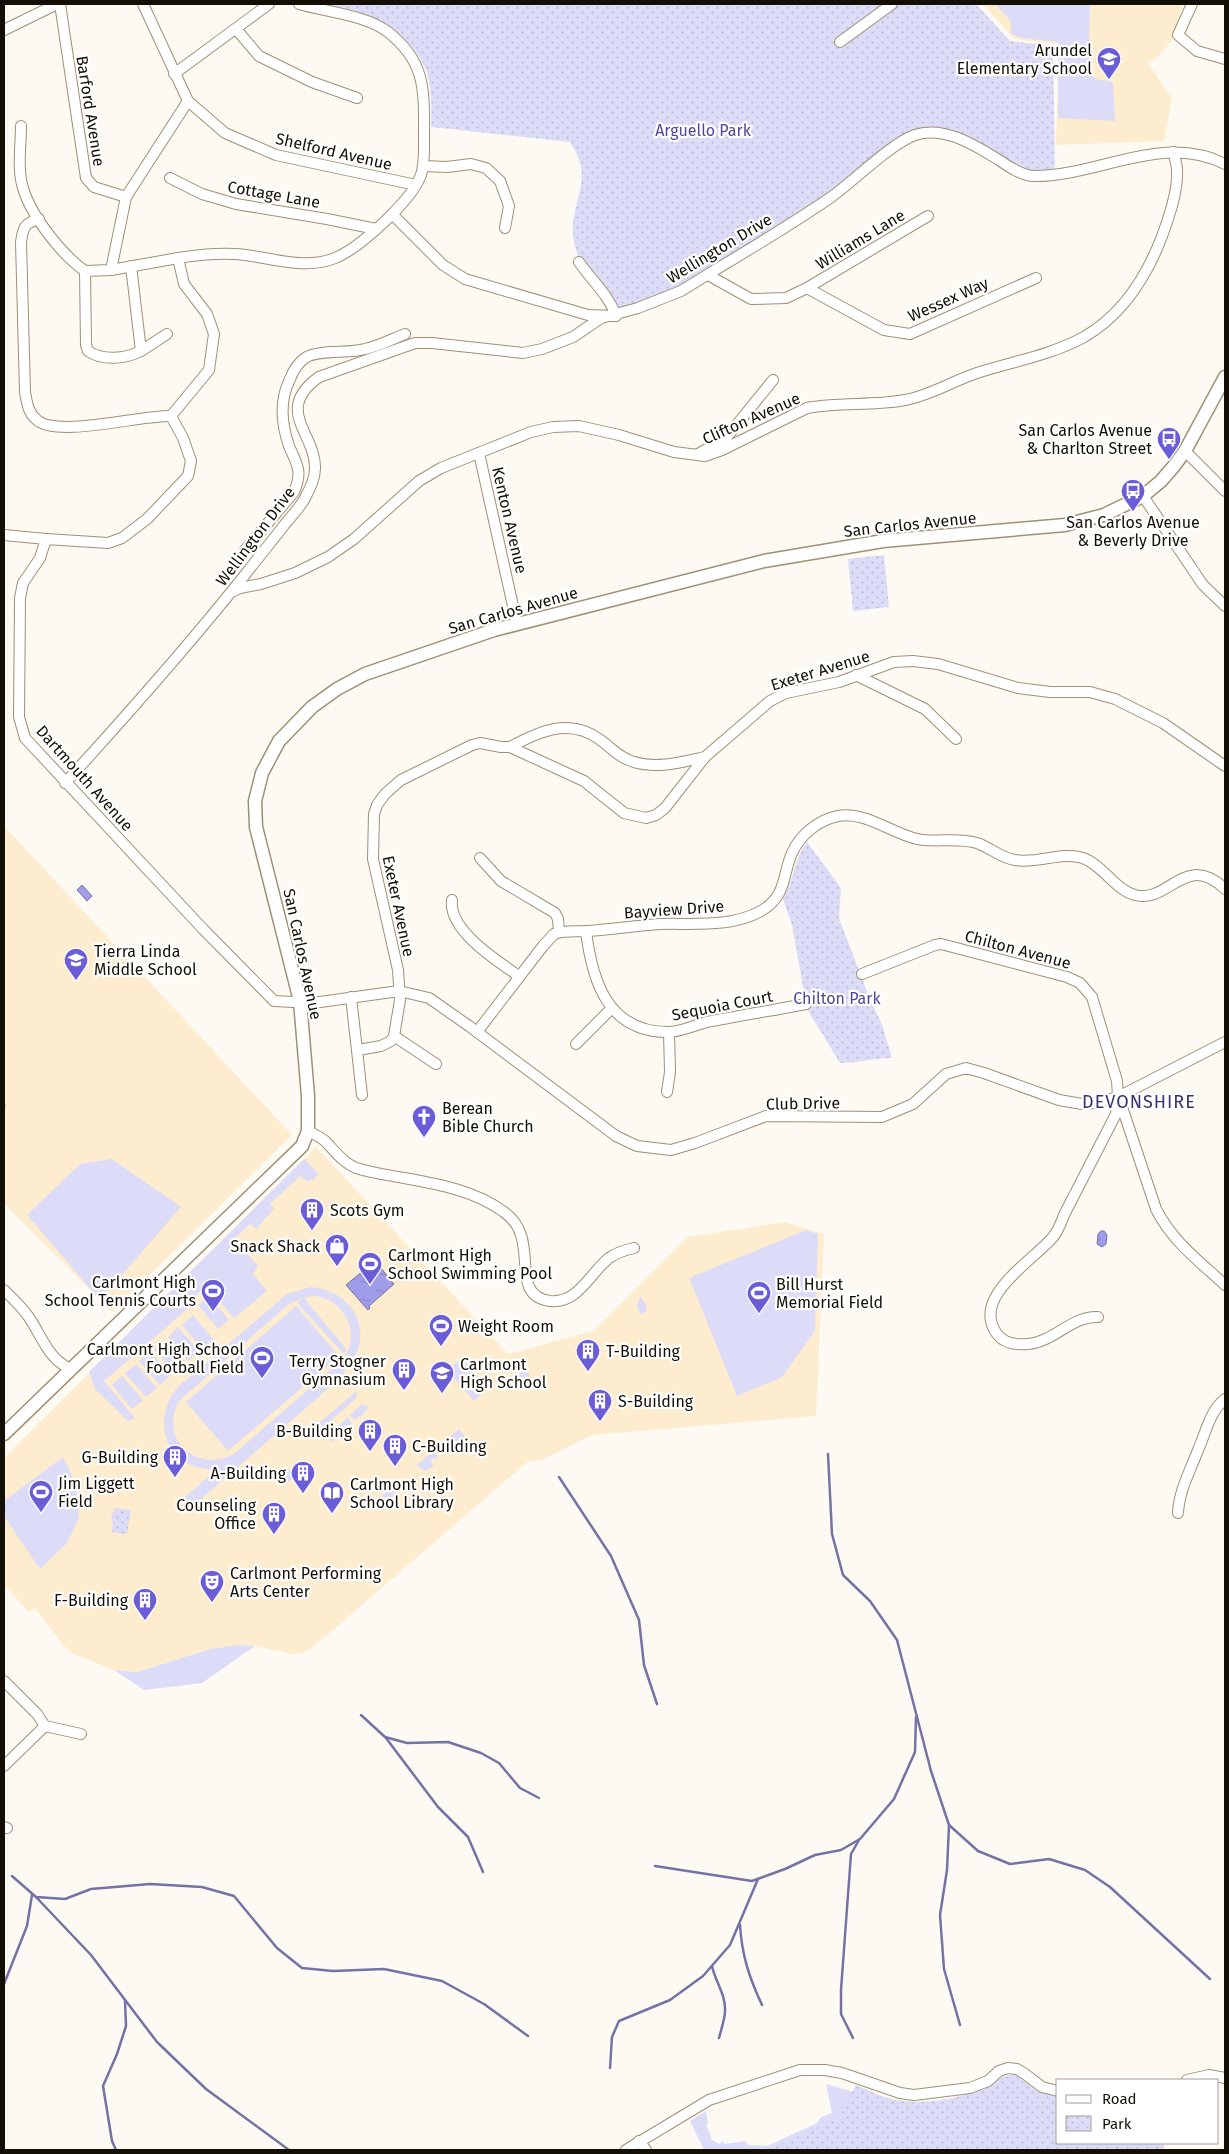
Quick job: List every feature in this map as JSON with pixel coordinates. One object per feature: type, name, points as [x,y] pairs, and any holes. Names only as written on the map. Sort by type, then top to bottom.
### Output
[{"type":"main road","name":"San Carlos Avenue","points":[[308,1131],[308,1096],[300,1002],[256,828],[255,801],[262,773],[279,741],[312,707],[337,689],[365,674],[517,624],[764,561],[883,541],[1065,525],[1104,515],[1143,496],[1161,481],[1185,451],[1225,377]]},
{"type":"main road","points":[[4,1434],[302,1146],[308,1131]]},
{"type":"street","points":[[4,30],[58,4]]},
{"type":"street","name":"Barford Avenue","points":[[58,4],[86,178],[94,187],[126,197]]},
{"type":"street","name":"Shelford Avenue","points":[[143,4],[188,101],[225,133],[276,155],[416,185]]},
{"type":"street","points":[[174,74],[269,4]]},
{"type":"street","points":[[21,126],[21,178],[23,190],[39,219],[66,257],[85,271],[111,270],[208,254],[236,254],[303,264],[335,259],[356,246],[376,229],[392,214],[416,185],[423,166],[422,80],[409,54],[389,33],[370,22],[299,4]]},
{"type":"street","points":[[840,42],[892,4]]},
{"type":"street","points":[[1192,4],[1178,35],[1197,51],[1225,59]]},
{"type":"street","points":[[236,29],[259,56],[312,82],[357,98]]},
{"type":"street","points":[[111,270],[126,197],[188,101]]},
{"type":"street","name":"Wellington Drive","points":[[65,783],[225,600],[302,503],[312,484],[316,469],[314,457],[300,424],[298,407],[309,384],[319,377],[414,343],[523,352],[542,349],[573,337],[601,318],[616,316],[681,291],[830,198],[900,143],[922,133],[943,135],[972,143],[1010,167],[1032,176],[1055,174],[1160,152],[1185,152],[1204,156],[1225,164]]},
{"type":"street","name":"Clifton Avenue","points":[[225,600],[240,588],[261,584],[295,573],[328,557],[354,539],[419,481],[441,468],[531,432],[553,427],[579,426],[695,456],[705,456],[722,450],[807,408],[822,405],[904,400],[926,395],[979,372],[1029,359],[1063,347],[1085,336],[1121,308],[1143,278],[1159,247],[1176,188],[1177,171],[1174,152]]},
{"type":"street","points":[[423,166],[447,167],[471,164],[486,168],[500,181],[508,206],[505,228]]},
{"type":"street","name":"Cottage Lane","points":[[170,178],[202,194],[236,204],[328,218],[376,229]]},
{"type":"street","points":[[392,214],[443,265],[451,272],[465,279],[588,314],[616,316],[613,306],[589,278],[579,262]]},
{"type":"street","name":"Williams Lane","points":[[807,288],[928,216]]},
{"type":"street","points":[[39,219],[28,222],[23,228],[21,242],[25,392],[28,410],[38,421],[61,429],[171,416],[209,370],[214,334],[207,314],[184,284],[178,258]]},
{"type":"street","points":[[131,266],[141,351]]},
{"type":"street","points":[[85,271],[86,345],[88,351],[95,356],[113,358],[130,356],[167,334]]},
{"type":"street","points":[[708,275],[751,299],[786,298],[807,288]]},
{"type":"street","name":"Wessex Way","points":[[807,288],[884,330],[910,334],[1036,278]]},
{"type":"street","points":[[245,550],[294,492],[298,482],[299,467],[285,434],[281,409],[284,391],[295,368],[306,357],[316,354],[364,350],[404,334]]},
{"type":"street","points":[[695,456],[726,438],[773,380]]},
{"type":"street","points":[[4,536],[108,543],[122,538],[147,519],[188,476],[192,460],[171,416]]},
{"type":"street","points":[[283,418],[299,417]]},
{"type":"street","points":[[1185,451],[1225,492]]},
{"type":"street","name":"Kenton Avenue","points":[[479,453],[517,624]]},
{"type":"street","points":[[1143,496],[1203,584],[1225,606]]},
{"type":"street","name":"Dartmouth Avenue","points":[[46,539],[40,558],[23,583],[20,598],[19,717],[25,738],[65,783],[274,1001],[300,1002]]},
{"type":"street","name":"Exeter Avenue","points":[[394,1036],[400,1000],[398,970],[372,859],[373,827],[378,805],[385,794],[401,780],[472,745],[480,743],[497,747],[510,747],[584,781],[624,813],[646,818],[656,815],[665,808],[705,758],[770,701],[786,693],[839,682],[894,662],[913,661],[938,664],[1018,688],[1050,692],[1090,692],[1115,699],[1163,723],[1225,766]]},
{"type":"street","points":[[856,676],[925,709],[956,739]]},
{"type":"street","points":[[510,747],[544,730],[570,728],[583,730],[595,736],[622,757],[642,764],[662,765],[705,758]]},
{"type":"street","name":"Bayview Drive","points":[[559,932],[657,925],[713,924],[753,915],[767,907],[777,897],[783,886],[792,853],[807,833],[819,822],[845,815],[862,817],[896,833],[914,838],[978,843],[1016,860],[1070,856],[1085,859],[1125,891],[1139,896],[1149,896],[1190,875],[1210,878],[1225,888]]},
{"type":"street","points":[[477,1032],[550,938],[559,932],[558,919],[555,914],[501,881],[480,858]]},
{"type":"street","points":[[452,900],[451,908],[454,915],[470,937],[484,952],[519,976]]},
{"type":"street","name":"Sequoia Court","points":[[586,931],[594,977],[604,996],[612,1008],[638,1026],[669,1032],[712,1021],[806,1004]]},
{"type":"street","name":"Chilton Avenue","points":[[862,974],[941,944],[1075,980],[1092,997],[1117,1081],[1118,1097]]},
{"type":"street","name":"Club Drive","points":[[300,1002],[312,1003],[399,991],[429,998],[616,1136],[634,1145],[648,1149],[676,1149],[747,1122],[774,1115],[882,1117],[913,1104],[942,1077],[960,1069],[978,1071],[1071,1103],[1089,1104],[1118,1097],[1225,1042]]},
{"type":"street","points":[[351,997],[362,1095]]},
{"type":"street","points":[[576,1044],[612,1008]]},
{"type":"street","points":[[667,1092],[670,1072],[669,1032]]},
{"type":"street","points":[[358,1050],[385,1045],[394,1036],[436,1064]]},
{"type":"street","points":[[1118,1097],[1162,1222],[1176,1241],[1225,1285]]},
{"type":"street","points":[[1098,1317],[1084,1318],[1043,1340],[1028,1344],[1014,1344],[1000,1339],[995,1332],[992,1326],[990,1310],[996,1292],[1058,1230],[1065,1213],[1114,1121],[1118,1097]]},
{"type":"street","points":[[308,1131],[323,1140],[343,1160],[353,1166],[447,1186],[504,1211],[517,1222],[521,1231],[526,1252],[525,1277],[533,1293],[541,1298],[553,1301],[567,1299],[577,1292],[609,1258],[634,1248]]},
{"type":"street","points":[[4,1290],[27,1314],[49,1352],[61,1365],[71,1369]]},
{"type":"street","points":[[1178,1513],[1179,1499],[1206,1426],[1225,1399]]},
{"type":"street","points":[[4,1681],[37,1714],[45,1726],[81,1734]]},
{"type":"street","points":[[4,1766],[45,1726]]},
{"type":"street","points":[[626,2150],[709,2100],[800,2070],[825,2070],[842,2073],[900,2093],[914,2095],[970,2088],[988,2080],[999,2071],[1008,2068],[1017,2069],[1042,2088],[1056,2091]]},
{"type":"street","points":[[1192,2079],[1209,2076],[1225,2078]]},
{"type":"street","points":[[640,2141],[646,2150]]},
{"type":"shaded area","name":"Arundel Elementary School","points":[[983,4],[1183,4],[1172,40],[1158,57],[1148,63],[1172,98],[1164,141],[1056,145],[1059,44],[1014,39]]},
{"type":"shaded area","name":"Tierra Linda Middle School","points":[[4,826],[292,1135],[112,1312],[4,1203]]},
{"type":"shaded area","name":"Carlmont High School","points":[[316,1147],[508,1354],[594,1331],[688,1237],[784,1222],[824,1234],[816,1416],[592,1435],[542,1460],[527,1462],[312,1648],[301,1653],[291,1654],[255,1646],[238,1645],[211,1649],[137,1672],[114,1670],[74,1654],[65,1647],[35,1608],[29,1612],[4,1585],[4,1458]]},
{"type":"green space","name":"Arguello Park","points":[[326,4],[976,4],[1010,41],[1053,46],[1055,174],[1032,176],[943,135],[912,136],[708,275],[616,316],[591,281],[581,262],[574,242],[574,216],[580,193],[581,169],[578,156],[570,142],[431,127],[431,98],[428,77],[421,61],[405,39],[375,18],[363,13]]},
{"type":"green space","points":[[995,4],[1090,4],[1088,72],[1096,79],[1113,82],[1115,121],[1058,118],[1058,42],[1022,38],[1011,34],[1011,21]]},
{"type":"green space","points":[[884,555],[889,607],[853,611],[848,559]]},
{"type":"green space","name":"Chilton Park","points":[[807,842],[841,888],[839,918],[882,1025],[892,1058],[840,1063],[807,1009],[792,925],[783,899],[790,885],[799,856]]},
{"type":"green space","points":[[112,1159],[181,1207],[100,1300],[27,1215],[80,1164]]},
{"type":"green space","points":[[304,1159],[319,1174],[313,1180],[307,1181],[300,1176],[270,1204],[274,1209],[256,1229],[250,1224],[234,1239],[258,1266],[253,1274],[267,1291],[234,1318],[206,1286],[188,1302],[191,1306],[104,1381],[135,1418],[128,1421],[95,1389],[89,1372]]},
{"type":"green space","name":"Bill Hurst Memorial Field","points":[[806,1230],[818,1234],[815,1331],[781,1378],[737,1396],[689,1278]]},
{"type":"green space","points":[[311,1287],[327,1290],[340,1297],[351,1307],[357,1318],[360,1331],[359,1345],[354,1359],[343,1372],[345,1374],[192,1507],[184,1498],[216,1470],[186,1463],[170,1447],[164,1426],[167,1405],[179,1386],[287,1294]],"holes":[[[312,1296],[323,1298],[333,1303],[347,1319],[351,1339],[348,1350],[342,1360],[234,1454],[220,1459],[207,1460],[195,1456],[185,1449],[177,1440],[174,1428],[174,1415],[179,1401],[289,1304],[303,1298],[297,1303],[343,1353],[347,1350],[304,1298]]]},
{"type":"green space","name":"Carlmont High School Tennis Courts","points":[[209,1296],[229,1320],[218,1329],[198,1305]]},
{"type":"green space","points":[[640,1296],[647,1306],[646,1311],[641,1315],[637,1307]]},
{"type":"green space","name":"Carlmont High School Football Field","points":[[296,1306],[339,1356],[228,1451],[186,1402]]},
{"type":"green space","name":"Carlmont High School Tennis Courts","points":[[193,1315],[213,1339],[202,1349],[182,1325]]},
{"type":"green space","name":"Carlmont High School Tennis Courts","points":[[178,1327],[199,1351],[188,1361],[168,1337]]},
{"type":"green space","name":"Carlmont High School Tennis Courts","points":[[164,1340],[185,1363],[174,1373],[154,1349]]},
{"type":"green space","name":"Carlmont High School Tennis Courts","points":[[150,1352],[171,1375],[160,1385],[139,1361]]},
{"type":"green space","points":[[462,1358],[488,1388],[474,1401],[447,1370]]},
{"type":"green space","points":[[136,1364],[157,1388],[146,1397],[125,1373]]},
{"type":"green space","points":[[527,1367],[529,1374],[524,1384],[518,1381],[518,1379],[522,1371]]},
{"type":"green space","points":[[122,1376],[143,1400],[132,1409],[112,1385]]},
{"type":"green space","points":[[357,1391],[357,1396],[354,1400],[312,1437],[305,1435]]},
{"type":"green space","points":[[362,1404],[369,1407],[361,1416],[354,1420],[350,1415]]},
{"type":"green space","points":[[348,1417],[352,1424],[333,1441],[329,1440],[332,1431]]},
{"type":"green space","points":[[459,1429],[466,1438],[463,1442],[455,1436],[462,1442],[457,1447],[449,1441],[456,1448],[448,1455],[439,1447]]},
{"type":"green space","points":[[434,1450],[438,1459],[433,1458],[430,1462],[434,1465],[426,1471],[416,1466]]},
{"type":"green space","name":"Jim Liggett Field","points":[[63,1457],[75,1486],[78,1501],[78,1517],[80,1516],[67,1543],[40,1569],[4,1516],[4,1501]]},
{"type":"green space","points":[[287,1469],[294,1470],[296,1476],[284,1485],[278,1484],[275,1478]]},
{"type":"green space","points":[[396,1483],[398,1490],[394,1491],[395,1496],[388,1500],[382,1496]]},
{"type":"green space","points":[[115,1508],[131,1510],[127,1534],[112,1532],[113,1523],[111,1518]]},
{"type":"green space","points":[[238,1645],[255,1646],[202,1683],[144,1690],[114,1670],[137,1672],[211,1649]]},
{"type":"green space","points":[[1014,2074],[1036,2090],[1056,2096],[1056,2144],[1164,2144],[1164,2150],[767,2150],[839,2118],[856,2085],[891,2099],[925,2102],[963,2095]]},
{"type":"green space","points":[[826,2084],[896,2104],[898,2150],[760,2150],[764,2147],[758,2150],[704,2150],[690,2121],[706,2111],[708,2123],[706,2124],[712,2140],[719,2144],[723,2141],[724,2144],[745,2141],[748,2145],[767,2146],[817,2123],[821,2117],[832,2113]]},
{"type":"water","points":[[82,885],[92,896],[87,901],[77,890]]},
{"type":"water","points":[[1104,1231],[1107,1235],[1106,1244],[1102,1247],[1097,1244],[1098,1234]]},
{"type":"water","name":"Carlmont High School Swimming Pool","points":[[375,1261],[394,1284],[369,1306],[368,1310],[346,1285]]},
{"type":"waterway","points":[[828,1454],[832,1534],[843,1575],[870,1601],[897,1640],[931,1771],[949,1825],[978,1851],[1010,1864],[1049,1859],[1085,1870],[1110,1887],[1210,1979]]},
{"type":"waterway","points":[[559,1477],[611,1556],[639,1620],[644,1665],[657,1704]]},
{"type":"waterway","points":[[361,1715],[385,1737],[407,1743],[448,1742],[481,1753],[499,1763],[520,1788],[539,1798]]},
{"type":"waterway","points":[[655,1866],[752,1881],[815,1855],[841,1850],[860,1839],[894,1799],[915,1752],[916,1717]]},
{"type":"waterway","points":[[386,1738],[438,1807],[468,1837],[483,1872]]},
{"type":"waterway","points":[[949,1825],[947,1870],[940,1915],[944,1969],[960,2025]]},
{"type":"waterway","points":[[853,2038],[841,2014],[841,1990],[851,1854],[859,1840]]},
{"type":"waterway","points":[[12,1876],[36,1897],[65,1899],[91,1889],[150,1884],[202,1887],[234,1896],[277,1948],[302,1968],[333,1971],[384,1969],[442,1981],[484,2004],[528,2036]]},
{"type":"waterway","points":[[610,2068],[612,2037],[619,2021],[670,2000],[703,1976],[730,1945],[758,1879]]},
{"type":"waterway","points":[[4,1984],[27,1926],[32,1895]]},
{"type":"waterway","points":[[36,1897],[91,1955],[157,2042],[206,2089],[289,2150]]},
{"type":"waterway","points":[[740,1925],[742,1947],[747,1966],[762,2005]]},
{"type":"waterway","points":[[712,1966],[725,2005],[719,2038]]},
{"type":"waterway","points":[[116,2150],[112,2141],[103,2086],[117,2054],[126,2026],[125,2000]]},
{"type":"place","name":"Arundel Elementary School","points":[[1109,80]]},
{"type":"place","name":"San Carlos Avenue & Charlton Street","points":[[1169,460]]},
{"type":"place","name":"San Carlos Avenue & Beverly Drive","points":[[1133,512]]},
{"type":"place","name":"Tierra Linda Middle School","points":[[76,981]]},
{"type":"place","name":"Berean Bible Church","points":[[424,1138]]},
{"type":"place","name":"Scots Gym","points":[[312,1231]]},
{"type":"place","name":"Snack Shack","points":[[337,1267]]},
{"type":"place","name":"Carlmont High School Swimming Pool","points":[[370,1285]]},
{"type":"place","name":"Carlmont High School Tennis Courts","points":[[213,1312]]},
{"type":"place","name":"Bill Hurst Memorial Field","points":[[759,1314]]},
{"type":"place","name":"Weight Room","points":[[441,1347]]},
{"type":"place","name":"T-Building","points":[[588,1372]]},
{"type":"place","name":"Carlmont High School Football Field","points":[[262,1379]]},
{"type":"place","name":"Terry Stogner Gymnasium","points":[[404,1391]]},
{"type":"place","name":"Carlmont High School","points":[[442,1394]]},
{"type":"place","name":"S-Building","points":[[600,1422]]},
{"type":"place","name":"B-Building","points":[[370,1452]]},
{"type":"place","name":"C-Building","points":[[395,1467]]},
{"type":"place","name":"G-Building","points":[[175,1478]]},
{"type":"place","name":"A-Building","points":[[303,1494]]},
{"type":"place","name":"Jim Liggett Field","points":[[41,1513]]},
{"type":"place","name":"Carlmont High School Library","points":[[332,1514]]},
{"type":"place","name":"Counseling Office","points":[[274,1535]]},
{"type":"place","name":"Carlmont Performing Arts Center","points":[[212,1603]]},
{"type":"place","name":"F-Building","points":[[145,1621]]},
{"type":"district","name":"DEVONSHIRE","points":[[1139,1102]]}]
